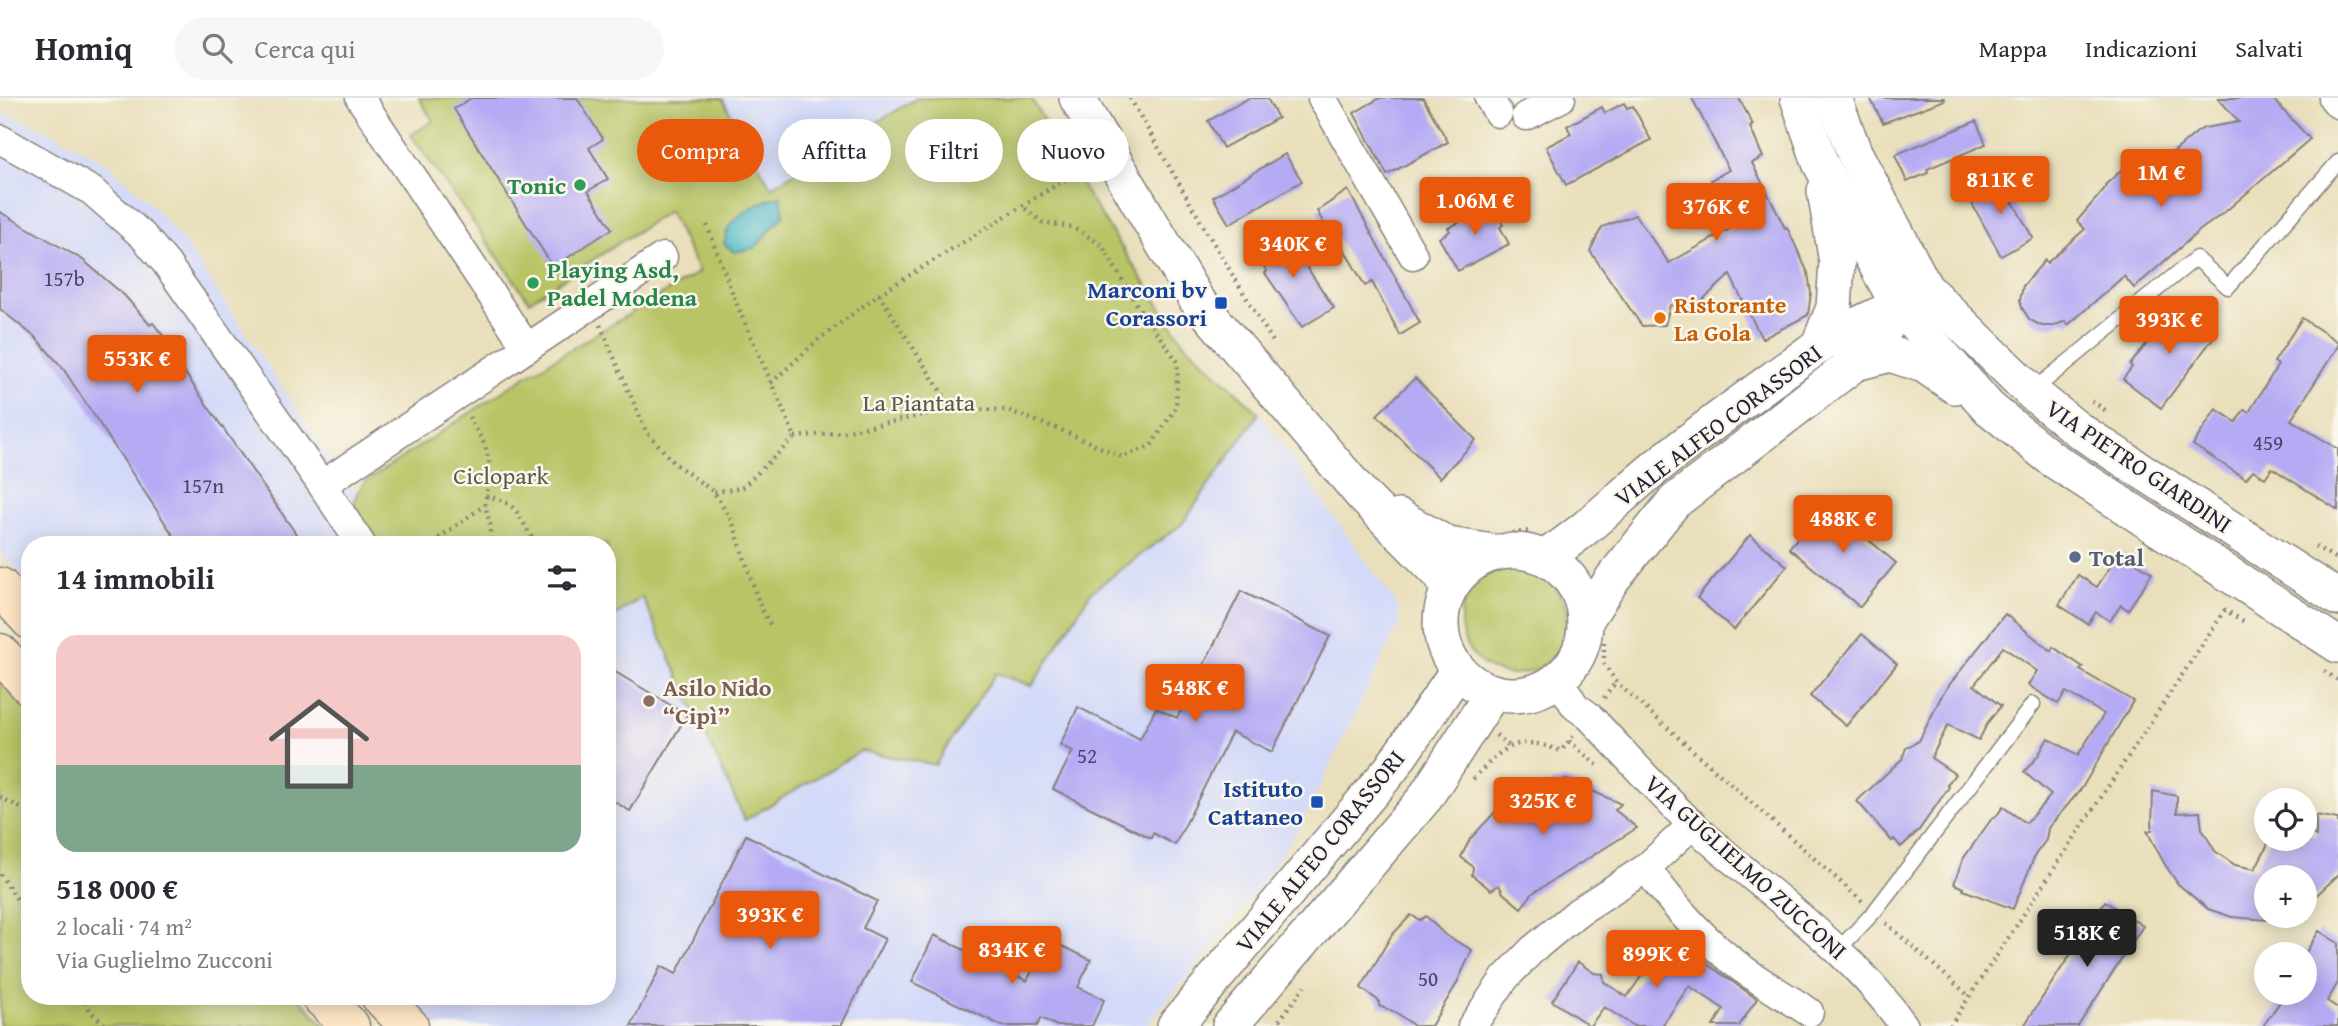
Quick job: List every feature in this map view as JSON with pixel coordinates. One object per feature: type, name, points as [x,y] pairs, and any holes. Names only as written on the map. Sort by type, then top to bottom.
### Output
[{"type":"main road","points":[[0,587],[21,610]]},
{"type":"main road","points":[[0,653],[21,676]]},
{"type":"main road","points":[[329,1005],[350,1026]]},
{"type":"main road","points":[[389,1005],[409,1026]]},
{"type":"street","points":[[360,98],[527,348]]},
{"type":"street","points":[[1077,98],[1196,299],[1363,496],[1442,576],[1448,591]]},
{"type":"street","points":[[1322,98],[1413,255]]},
{"type":"street","points":[[1508,109],[1561,98]]},
{"type":"street","name":"VIA PIETRO GIARDINI","points":[[1798,98],[1820,163],[1838,262],[1834,309],[1818,347]]},
{"type":"street","name":"VIA PIETRO GIARDINI","points":[[1835,98],[1912,297],[2042,383],[2077,429],[2338,598]]},
{"type":"street","points":[[2333,98],[2338,104]]},
{"type":"street","points":[[0,139],[92,191],[143,236],[166,263],[356,536]]},
{"type":"street","name":"VIA PIETRO GIARDINI","points":[[1820,163],[1989,408],[2052,459],[2327,656]]},
{"type":"street","points":[[322,485],[663,257]]},
{"type":"street","name":"VIALE ALFEO CORASSORI","points":[[1558,550],[1656,468],[1818,347],[1863,320],[1912,297]]},
{"type":"street","name":"VIALE ALFEO CORASSORI","points":[[1595,629],[1613,579],[1674,502],[1856,363],[1912,297]]},
{"type":"street","name":"VIALE ALFEO CORASSORI","points":[[1856,363],[1890,354],[1924,365],[1989,408]]},
{"type":"street","points":[[1363,496],[1448,545],[1498,543],[1519,550],[1558,550],[1565,573],[1595,629],[1582,642],[1573,662],[1558,678],[1538,690],[1516,695],[1493,692],[1474,684],[1458,670],[1447,652],[1441,632],[1441,611],[1448,591],[1466,567],[1498,543]]},
{"type":"street","name":"VIALE ALFEO CORASSORI","points":[[1175,1026],[1391,769],[1458,670]]},
{"type":"street","name":"VIA GUGLIELMO ZUCCONI","points":[[1558,678],[1575,706],[1589,716],[1693,824],[1838,950],[1885,998],[1904,1026]]},
{"type":"street","name":"VIALE ALFEO CORASSORI","points":[[1230,1026],[1424,798],[1493,692]]},
{"type":"street","points":[[1472,1026],[1505,978],[1532,950],[1578,912],[1646,868],[1693,824]]},
{"type":"street","points":[[1646,868],[1672,902],[1705,937],[1740,967],[1809,1012]]},
{"type":"lane","points":[[2042,383],[2196,258],[2228,287],[2338,162]]},
{"type":"lane","points":[[1838,950],[1874,912],[2033,704]]},
{"type":"path","points":[[1130,98],[1205,229],[1279,350]]},
{"type":"path","points":[[771,383],[818,340],[879,294],[1060,182]]},
{"type":"path","points":[[714,492],[742,488],[795,437],[844,432],[952,409],[1007,410],[1122,457],[1151,446],[1176,407],[1178,362],[1138,307],[1102,245],[1072,227],[1042,222],[1021,205]]},
{"type":"path","points":[[707,225],[735,300],[795,437]]},
{"type":"path","points":[[879,294],[952,409]]},
{"type":"path","points":[[589,307],[603,330],[646,431],[674,463],[714,492],[733,523],[760,606],[772,629]]},
{"type":"path","points":[[2042,383],[2119,419]]},
{"type":"path","points":[[458,394],[485,445],[489,461],[485,505],[490,536]]},
{"type":"path","points":[[486,496],[502,498],[512,505],[521,515],[532,536]]},
{"type":"path","points":[[441,536],[485,505]]},
{"type":"path","points":[[1498,543],[1553,527],[1558,550]]},
{"type":"path","points":[[2315,545],[2338,560]]},
{"type":"path","points":[[1950,1026],[2225,610],[2248,624]]},
{"type":"path","points":[[1595,629],[1604,663],[1616,682],[1969,996]]},
{"type":"path","points":[[2327,656],[2338,680]]},
{"type":"path","points":[[1465,789],[1498,753],[1509,746],[1527,742],[1561,751],[1616,682]]},
{"type":"path","points":[[0,797],[21,808]]},
{"type":"path","points":[[0,874],[21,905]]},
{"type":"path","points":[[1275,1026],[1307,983]]},
{"type":"path","points":[[87,1005],[106,1026]]},
{"type":"shaded area","points":[[722,98],[917,98],[883,119],[778,119],[780,182],[770,188],[764,175],[764,119],[734,119]]},
{"type":"shaded area","points":[[0,112],[48,131],[108,164],[153,206],[186,245],[326,453],[356,493],[353,504],[370,536],[21,536],[21,575],[0,552]]},
{"type":"shaded area","points":[[1259,413],[1398,606],[1399,624],[1300,827],[1236,918],[1146,1026],[430,1026],[410,1005],[616,1005],[616,615],[642,597],[746,820],[861,751],[935,765],[996,673],[1032,685],[1091,592],[1182,524]]},
{"type":"green space","name":"La Piantata","points":[[419,98],[722,98],[734,119],[637,119],[637,182],[764,182],[764,174],[771,187],[779,182],[891,182],[891,119],[883,119],[917,98],[1031,98],[1043,119],[1017,119],[1017,182],[1079,182],[1184,343],[1259,413],[1182,524],[1091,592],[1032,686],[996,673],[935,765],[861,751],[745,820],[642,597],[616,615],[616,536],[369,536],[359,521],[354,507],[355,499],[365,482],[526,376],[699,272],[669,211],[529,301],[411,135],[433,121]]},
{"type":"green space","points":[[1514,568],[1534,572],[1552,583],[1563,601],[1567,621],[1563,641],[1552,659],[1534,670],[1514,674],[1494,670],[1476,659],[1465,641],[1461,621],[1465,601],[1476,583],[1494,572]]},
{"type":"green space","points":[[0,671],[21,693],[21,1005],[305,1005],[325,1026],[0,1026]]},
{"type":"water","points":[[781,196],[784,215],[755,248],[735,252],[724,244],[728,230],[739,216],[759,203]]},
{"type":"building","points":[[471,98],[577,98],[603,139],[589,148],[608,179],[588,191],[612,229],[553,267],[454,109]]},
{"type":"building","points":[[1249,98],[1267,98],[1278,118],[1223,148],[1208,121]]},
{"type":"building","points":[[1380,98],[1423,98],[1448,142],[1387,175],[1354,113]]},
{"type":"building","points":[[1692,98],[1739,98],[1753,125],[1750,127],[1763,157],[1752,163],[1785,228],[1787,227],[1808,273],[1811,293],[1808,315],[1762,339],[1730,275],[1691,310],[1670,305],[1665,325],[1642,326],[1590,251],[1602,227],[1635,215],[1669,263],[1735,226],[1711,180],[1729,170]]},
{"type":"building","points":[[1870,98],[1944,98],[1945,100],[1883,123]]},
{"type":"building","points":[[2218,98],[2272,98],[2310,139],[2134,288],[2124,276],[2068,325],[2065,321],[2054,326],[2042,326],[2030,320],[2020,300],[2023,286],[2045,260],[2047,263],[2085,229],[2077,221],[2105,185],[2135,158],[2149,173],[2204,128],[2239,122]]},
{"type":"building","points":[[1624,103],[1627,108],[1633,106],[1651,140],[1566,185],[1546,147],[1571,134],[1567,126],[1602,107],[1605,113]]},
{"type":"building","points":[[1976,121],[1986,144],[1927,169],[1928,173],[1907,182],[1895,155]]},
{"type":"building","points":[[1285,154],[1302,181],[1229,224],[1213,197]]},
{"type":"building","points":[[1998,175],[2033,238],[2001,256],[1966,193]]},
{"type":"building","points":[[1348,190],[1420,323],[1400,335],[1372,282],[1365,286],[1332,228],[1328,231],[1317,211]]},
{"type":"building","points":[[1491,202],[1509,244],[1458,271],[1439,238],[1450,231],[1448,228],[1462,221],[1461,218]]},
{"type":"building","points":[[0,212],[83,260],[125,296],[150,325],[153,323],[182,360],[178,363],[297,536],[174,536],[62,367],[36,338],[0,309]]},
{"type":"building","points":[[1285,231],[1334,308],[1302,327],[1265,273],[1267,271],[1254,251]]},
{"type":"building","points":[[2177,305],[2216,334],[2161,408],[2123,379],[2132,367],[2130,365]]},
{"type":"building","points":[[2302,318],[2338,342],[2291,420],[2338,449],[2338,510],[2272,468],[2265,478],[2253,470],[2246,479],[2193,445],[2216,409],[2236,422],[2244,410],[2249,412],[2278,365],[2274,362]]},
{"type":"building","points":[[1415,378],[1476,440],[1440,478],[1377,415]]},
{"type":"building","points":[[1826,504],[1896,563],[1860,607],[1789,548]]},
{"type":"building","points":[[1750,535],[1787,566],[1734,630],[1697,598]]},
{"type":"building","points":[[2120,552],[2152,573],[2128,610],[2121,605],[2110,621],[2096,612],[2088,624],[2059,605],[2078,575],[2097,587]]},
{"type":"building","points":[[1241,591],[1330,636],[1272,752],[1232,732],[1175,845],[1153,833],[1151,838],[1053,789],[1073,751],[1060,745],[1078,707],[1140,739],[1156,708],[1177,718]]},
{"type":"building","points":[[2005,614],[2051,651],[2053,647],[2083,667],[2080,670],[2133,701],[2082,788],[2048,828],[2046,840],[2035,855],[2013,909],[1954,884],[1963,859],[2003,807],[2026,823],[2051,795],[2024,772],[2038,756],[2048,738],[2078,755],[2104,714],[2066,692],[2058,704],[2028,685],[2037,671],[2003,647],[1974,685],[2001,706],[1988,722],[1979,740],[1948,725],[1931,758],[1955,774],[1919,830],[1901,847],[1894,839],[1892,841],[1857,801],[1902,759],[1906,748],[1919,741],[1943,693]]},
{"type":"building","points":[[1862,634],[1897,664],[1846,726],[1810,696]]},
{"type":"building","points":[[616,672],[687,715],[630,811],[616,802]]},
{"type":"building","points":[[1566,779],[1621,804],[1615,810],[1637,828],[1533,893],[1521,908],[1503,893],[1499,885],[1491,890],[1472,875],[1473,867],[1461,857],[1470,839],[1511,795]]},
{"type":"building","points":[[2153,791],[2177,796],[2177,813],[2200,812],[2202,829],[2215,851],[2235,865],[2254,869],[2254,919],[2232,917],[2208,909],[2178,884],[2147,831],[2152,830]]},
{"type":"building","points":[[2317,815],[2338,819],[2338,875],[2317,895],[2317,865],[2257,865],[2264,851],[2317,851]]},
{"type":"building","points":[[746,835],[877,901],[863,928],[885,939],[841,1026],[631,1026],[661,966],[676,974]]},
{"type":"building","points":[[2105,901],[2143,926],[2078,1026],[2024,1026]]},
{"type":"building","points":[[1411,915],[1420,920],[1426,916],[1445,935],[1472,950],[1456,985],[1431,1026],[1414,1026],[1397,1013],[1379,1006],[1379,1001],[1361,988],[1391,936]]},
{"type":"building","points":[[2319,931],[2338,943],[2338,983],[2327,1001],[2338,1008],[2338,1026],[2263,1026],[2278,1005],[2317,1005],[2317,942],[2312,942]]},
{"type":"building","points":[[1671,933],[1687,942],[1703,961],[1757,999],[1739,1026],[1713,1026],[1724,1009],[1689,986],[1662,1026],[1634,1026],[1604,1007],[1590,1026],[1552,1001],[1578,962],[1594,973],[1603,974],[1604,982],[1627,997]]},
{"type":"building","points":[[934,935],[1027,981],[1048,939],[1091,960],[1078,987],[1104,1000],[1092,1026],[1057,1026],[1041,1018],[1037,1026],[1002,1026],[912,982]]},
{"type":"place","name":"Tonic","points":[[580,185]]},
{"type":"place","name":"Playing Asd, Padel Modena","points":[[533,283]]},
{"type":"place","name":"Marconi bv Corassori","points":[[1221,303]]},
{"type":"place","name":"Ristorante La Gola","points":[[1660,318]]},
{"type":"place","name":"Total","points":[[2075,557]]},
{"type":"place","name":"Asilo Nido “Cipì”","points":[[649,701]]},
{"type":"place","name":"Istituto Cattaneo","points":[[1317,802]]},
{"type":"park label","name":"Ciclopark","points":[[501,475]]}]
